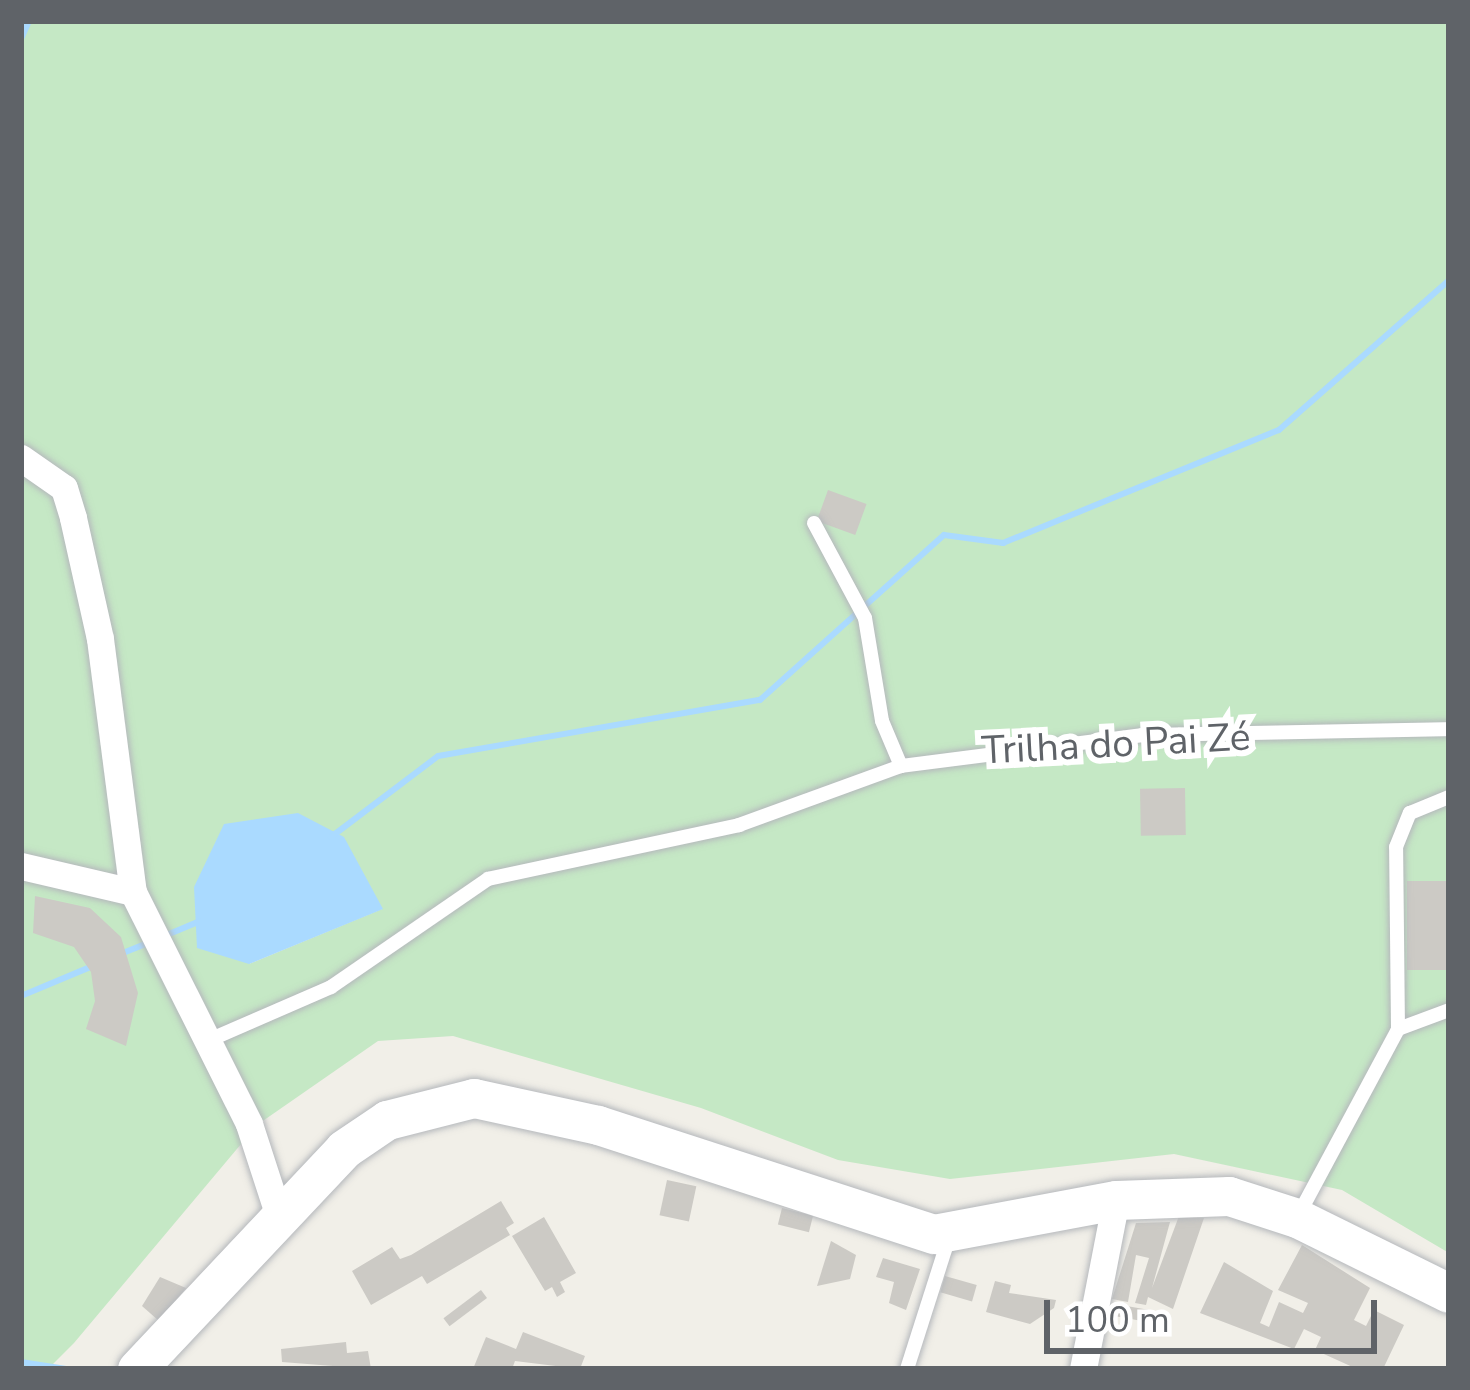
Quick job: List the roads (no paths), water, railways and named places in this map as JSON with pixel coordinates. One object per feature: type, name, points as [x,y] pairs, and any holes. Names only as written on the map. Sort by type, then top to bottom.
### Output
[{"type":"main road","points":[[137,1369],[344,1148],[387,1120],[474,1098],[543,1110],[950,1235],[1116,1200],[1229,1196],[1297,1218],[1449,1293]]},
{"type":"street","points":[[21,458],[64,488],[74,518],[100,639],[134,892],[250,1124],[278,1214]]},
{"type":"street","points":[[21,866],[134,892]]},
{"type":"street","points":[[1083,1369],[1116,1200]]},
{"type":"lane","points":[[814,523],[866,617],[882,721],[901,766]]},
{"type":"lane","name":"Trilha do Pai Zé","points":[[207,1041],[331,987],[488,879],[739,825],[901,766],[1142,735],[1449,729]]},
{"type":"lane","points":[[1297,1218],[1398,1029],[1396,847],[1410,813],[1449,797]]},
{"type":"lane","points":[[1398,1029],[1449,1010]]},
{"type":"lane","points":[[907,1369],[950,1235]]},
{"type":"water","points":[[298,813],[344,837],[383,909],[249,964],[197,948],[194,887],[224,824]]},
{"type":"waterway","points":[[21,39],[29,21]]},
{"type":"waterway","points":[[331,837],[438,756],[760,700],[944,535],[1003,543],[1279,430],[1449,280]]},
{"type":"waterway","points":[[162,937],[200,921]]},
{"type":"waterway","points":[[123,953],[150,942]]},
{"type":"waterway","points":[[21,996],[95,965]]},
{"type":"waterway","points":[[21,1362],[67,1369]]}]
